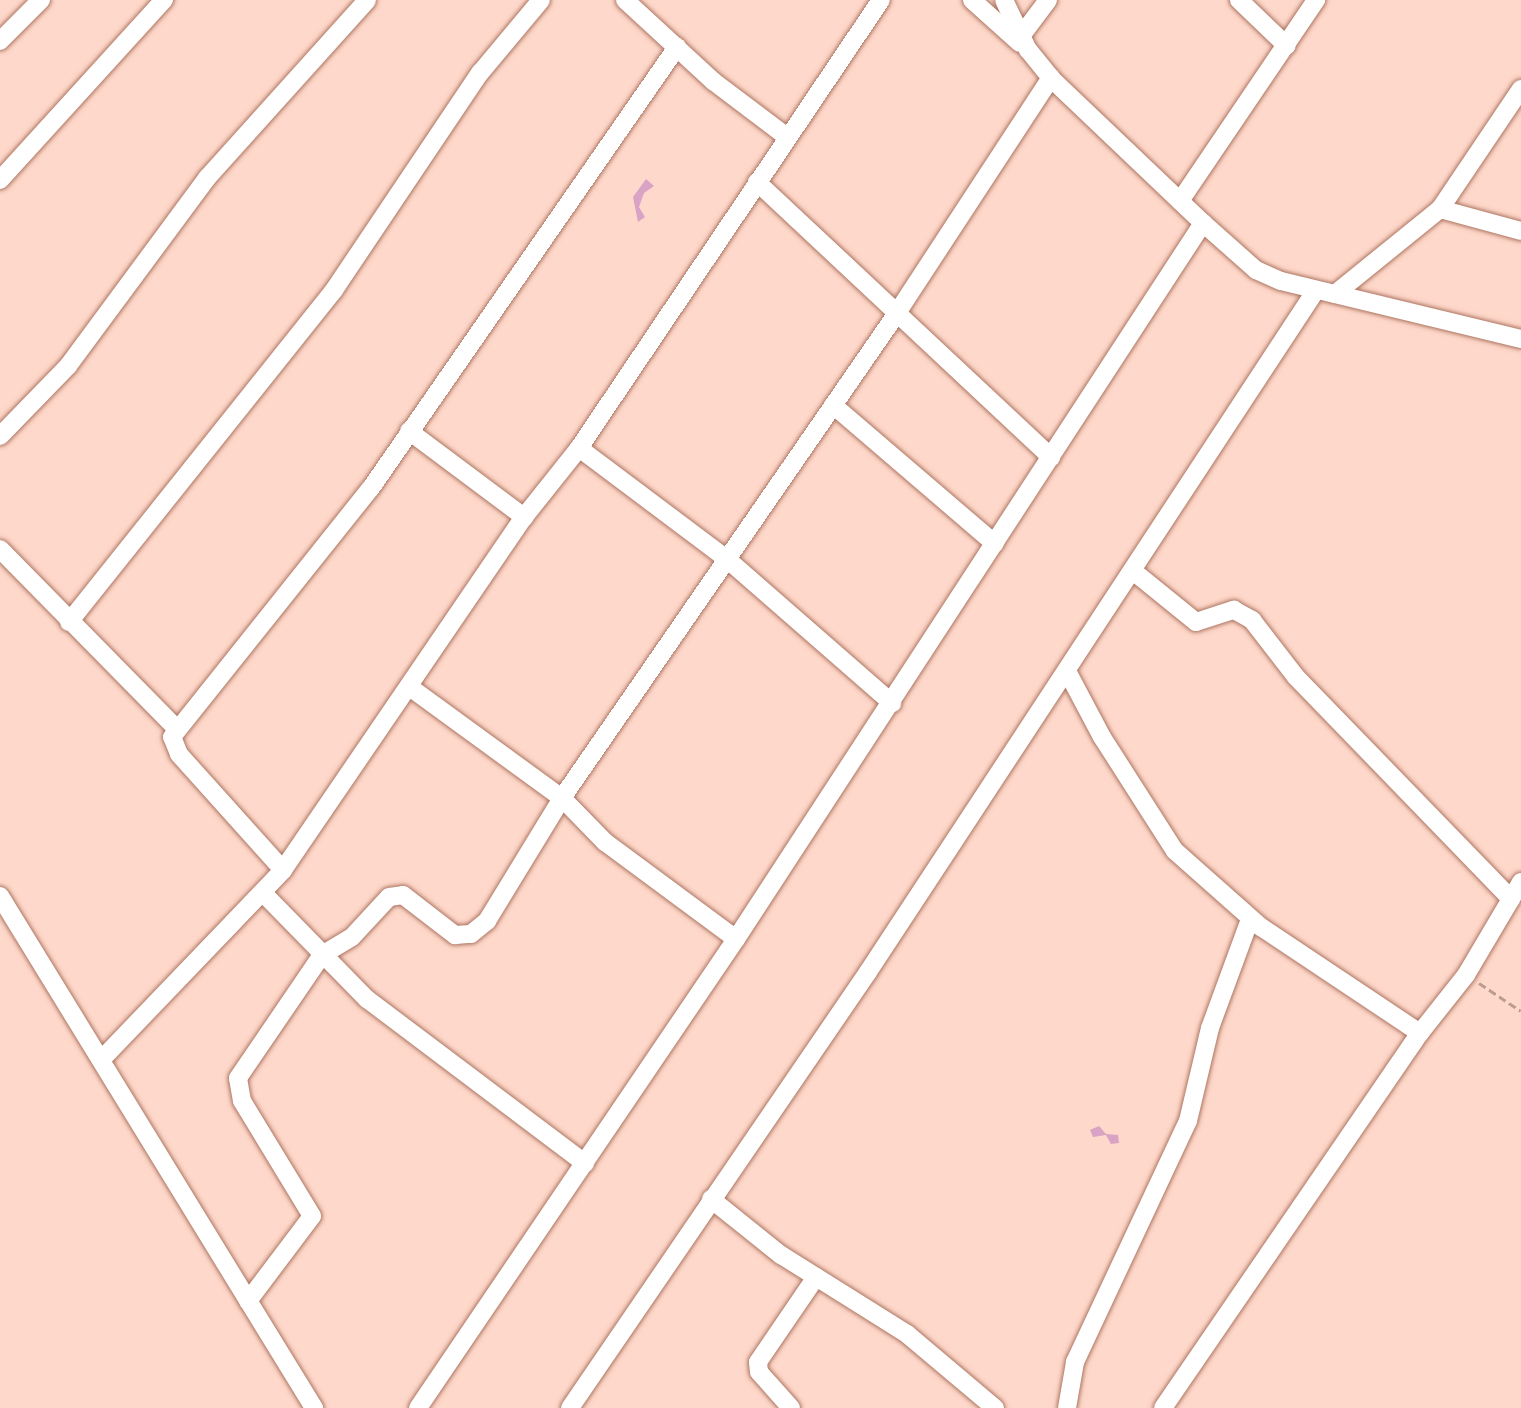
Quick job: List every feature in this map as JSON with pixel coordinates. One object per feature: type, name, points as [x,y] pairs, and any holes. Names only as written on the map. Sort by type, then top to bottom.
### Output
[{"type":"street","points":[[0,41],[41,0]]},
{"type":"street","points":[[0,180],[164,0]]},
{"type":"street","points":[[0,436],[68,366],[207,178],[367,0]]},
{"type":"street","points":[[69,622],[334,290],[480,73],[541,0]]},
{"type":"street","points":[[625,0],[787,137]]},
{"type":"street","points":[[101,1060],[264,894],[283,870],[411,688],[524,517],[579,448],[881,0]]},
{"type":"street","points":[[972,0],[1024,43]]},
{"type":"street","points":[[1004,0],[1024,43],[1051,78],[1256,270],[1316,290],[1521,339]]},
{"type":"street","points":[[1024,43],[1048,0]]},
{"type":"street","points":[[1239,0],[1287,46]]},
{"type":"street","points":[[1180,201],[1316,0]]},
{"type":"street","points":[[283,870],[179,754],[172,737],[332,539],[677,47]]},
{"type":"street","points":[[248,1301],[312,1216],[242,1101],[238,1078],[322,955],[352,937],[396,893],[455,935],[480,930],[562,798],[895,316],[1051,78]]},
{"type":"street","points":[[1335,294],[1440,209],[1521,89]]},
{"type":"street","points":[[757,182],[895,316],[1051,457]]},
{"type":"street","points":[[1440,209],[1521,231]]},
{"type":"street","points":[[418,1408],[736,939],[1203,223]]},
{"type":"street","points":[[570,1408],[1067,671],[1316,290]]},
{"type":"street","points":[[833,405],[995,544]]},
{"type":"street","points":[[409,431],[524,517]]},
{"type":"street","points":[[579,448],[728,560],[892,703]]},
{"type":"street","points":[[0,549],[177,729]]},
{"type":"street","points":[[1133,571],[1196,622],[1234,610],[1252,620],[1296,677],[1511,899]]},
{"type":"street","points":[[1067,671],[1155,826],[1208,883],[1250,919],[1420,1033]]},
{"type":"street","points":[[411,688],[562,798],[605,842],[736,939]]},
{"type":"street","points":[[1163,1408],[1420,1033],[1466,975],[1521,882]]},
{"type":"street","points":[[264,894],[367,999],[585,1163]]},
{"type":"street","points":[[0,896],[314,1408]]},
{"type":"street","points":[[1067,1408],[1075,1362],[1184,1132],[1210,1028],[1250,919]]},
{"type":"street","points":[[711,1199],[816,1277],[897,1327],[995,1408]]},
{"type":"street","points":[[791,1408],[759,1372],[758,1362],[816,1277]]},
{"type":"path","points":[[1466,975],[1521,1011]]},
{"type":"building","points":[[646,179],[654,186],[644,193],[639,207],[645,217],[638,222],[633,197]]},
{"type":"building","points":[[1099,1126],[1106,1134],[1118,1135],[1119,1143],[1111,1144],[1106,1135],[1093,1137],[1090,1130]]}]
